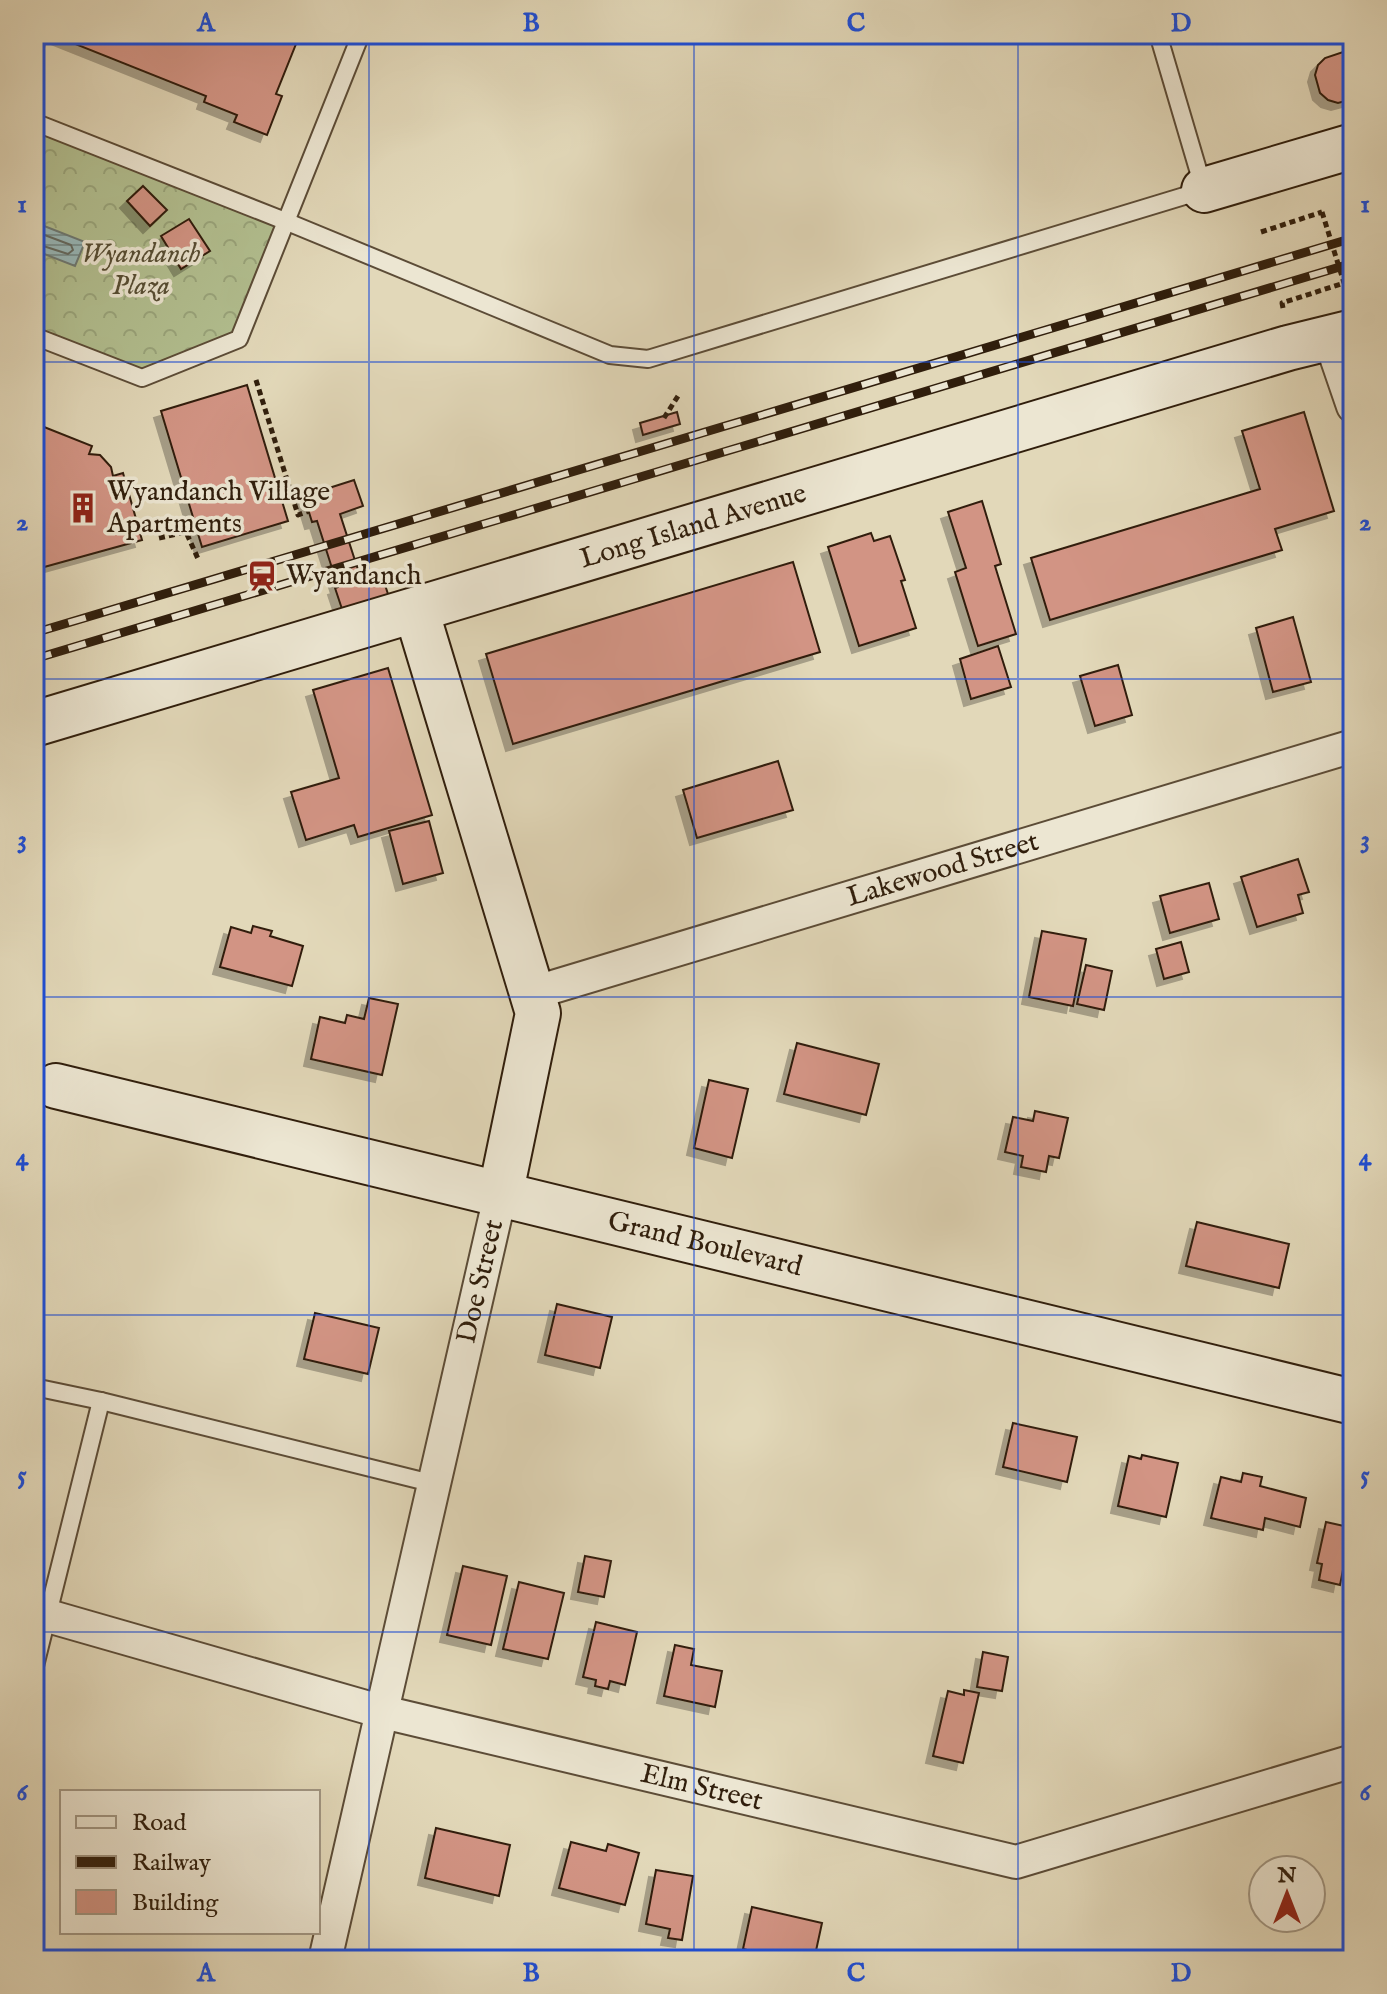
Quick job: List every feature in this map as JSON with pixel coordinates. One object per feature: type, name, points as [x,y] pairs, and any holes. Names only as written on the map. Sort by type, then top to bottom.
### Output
[{"type":"street","points":[[1204,190],[1353,146]]},
{"type":"street","points":[[1341,336],[1353,406]]},
{"type":"street","name":"Long Island Avenue","points":[[34,724],[1288,348],[1341,336]]},
{"type":"street","name":"Doe Street","points":[[325,1960],[500,1196],[538,1013],[416,610]]},
{"type":"street","name":"Lakewood Street","points":[[533,993],[1353,746]]},
{"type":"street","name":"Grand Boulevard","points":[[56,1086],[1353,1402]]},
{"type":"street","name":"Elm Street","points":[[48,1616],[383,1712],[1016,1862],[1353,1761]]},
{"type":"lane","points":[[34,336],[142,378],[239,339],[361,34]]},
{"type":"lane","points":[[34,122],[610,355],[648,359],[1204,190],[1158,34]]},
{"type":"lane","points":[[34,1387],[435,1484]]},
{"type":"lane","points":[[34,1670],[101,1401]]},
{"type":"path","points":[[1261,232],[1322,212],[1344,283],[1282,303]]},
{"type":"path","points":[[256,380],[298,515],[309,511]]},
{"type":"path","points":[[664,418],[678,396]]},
{"type":"path","points":[[159,538],[186,532],[199,561]]},
{"type":"green space","name":"Wyandanch Plaza","points":[[34,122],[283,223],[238,338],[142,375],[34,334]]},
{"type":"water","points":[[34,222],[85,242],[75,266],[34,250]]},
{"type":"building","points":[[34,34],[300,34],[276,94],[282,96],[267,135],[234,122],[237,115],[204,102],[206,96],[53,35],[51,41]]},
{"type":"building","points":[[1343,52],[1353,55],[1353,99],[1338,103],[1320,93],[1315,75],[1318,65],[1325,58]]},
{"type":"building","points":[[143,186],[167,210],[150,226],[127,201]]},
{"type":"building","points":[[189,219],[210,251],[181,269],[161,236]]},
{"type":"building","name":"Wyandanch","points":[[247,385],[288,521],[202,547],[161,411]]},
{"type":"building","points":[[677,412],[680,424],[643,435],[640,423]]},
{"type":"building","points":[[1304,412],[1334,511],[1275,529],[1282,550],[1050,620],[1031,558],[1260,489],[1242,431]]},
{"type":"building","name":"Wyandanch Village Apartments","points":[[34,423],[92,446],[89,454],[100,455],[111,467],[113,476],[123,473],[142,540],[37,569],[34,560]]},
{"type":"building","points":[[354,480],[363,506],[340,514],[361,579],[381,573],[390,600],[344,615],[317,521],[312,522],[304,496]]},
{"type":"building","points":[[982,501],[1001,564],[995,566],[1016,634],[978,646],[955,572],[966,568],[948,512]]},
{"type":"building","points":[[871,533],[874,541],[890,536],[905,580],[901,581],[916,628],[859,646],[828,547]]},
{"type":"building","points":[[793,562],[820,652],[513,744],[486,654]]},
{"type":"building","points":[[1293,617],[1311,682],[1273,692],[1256,628]]},
{"type":"building","points":[[998,646],[1011,687],[971,699],[960,659]]},
{"type":"building","points":[[1118,665],[1132,715],[1095,726],[1080,676]]},
{"type":"building","points":[[388,668],[432,815],[358,837],[354,825],[306,840],[291,792],[339,778],[313,690]]},
{"type":"building","points":[[778,761],[793,810],[697,838],[683,790]]},
{"type":"building","points":[[429,821],[443,873],[403,884],[389,831]]},
{"type":"building","points":[[1298,859],[1309,892],[1298,895],[1303,913],[1257,927],[1241,877]]},
{"type":"building","points":[[1209,883],[1219,919],[1170,933],[1160,896]]},
{"type":"building","points":[[253,926],[272,931],[270,936],[303,946],[292,986],[220,967],[231,927],[251,933]]},
{"type":"building","points":[[1042,931],[1086,939],[1073,1006],[1029,997]]},
{"type":"building","points":[[1181,942],[1189,972],[1164,979],[1156,949]]},
{"type":"building","points":[[1086,965],[1112,971],[1104,1010],[1077,1004]]},
{"type":"building","points":[[369,998],[398,1004],[382,1075],[311,1059],[320,1017],[345,1023],[347,1015],[364,1019]]},
{"type":"building","points":[[797,1043],[879,1064],[866,1115],[784,1094]]},
{"type":"building","points":[[709,1080],[748,1089],[732,1158],[694,1148]]},
{"type":"building","points":[[1035,1111],[1068,1118],[1059,1158],[1049,1156],[1046,1172],[1021,1167],[1023,1156],[1005,1152],[1013,1117],[1033,1121]]},
{"type":"building","points":[[1197,1222],[1289,1244],[1279,1288],[1186,1266]]},
{"type":"building","points":[[557,1304],[612,1317],[600,1368],[545,1355]]},
{"type":"building","points":[[315,1313],[379,1328],[368,1374],[304,1359]]},
{"type":"building","points":[[1013,1423],[1077,1437],[1067,1482],[1003,1467]]},
{"type":"building","points":[[1142,1455],[1178,1463],[1166,1517],[1118,1506],[1129,1456],[1141,1459]]},
{"type":"building","points":[[1243,1473],[1262,1477],[1260,1486],[1306,1498],[1300,1527],[1265,1518],[1263,1530],[1211,1518],[1221,1477],[1241,1482]]},
{"type":"building","points":[[1326,1522],[1353,1528],[1353,1572],[1343,1570],[1340,1585],[1319,1580],[1322,1564],[1317,1563]]},
{"type":"building","points":[[585,1556],[611,1561],[604,1597],[578,1592]]},
{"type":"building","points":[[463,1566],[507,1576],[491,1645],[447,1635]]},
{"type":"building","points":[[519,1582],[564,1593],[548,1659],[503,1649]]},
{"type":"building","points":[[596,1622],[637,1632],[625,1685],[610,1681],[608,1689],[595,1686],[596,1680],[583,1677]]},
{"type":"building","points":[[675,1645],[694,1649],[691,1665],[722,1671],[715,1707],[664,1696]]},
{"type":"building","points":[[983,1652],[1008,1657],[1002,1691],[977,1687]]},
{"type":"building","points":[[964,1690],[979,1693],[963,1763],[933,1756],[948,1691],[964,1695]]},
{"type":"building","points":[[436,1828],[510,1845],[499,1896],[425,1878]]},
{"type":"building","points":[[571,1842],[606,1851],[608,1844],[639,1853],[625,1905],[559,1888]]},
{"type":"building","points":[[656,1870],[693,1876],[682,1940],[668,1938],[670,1929],[646,1924]]},
{"type":"building","points":[[752,1907],[822,1923],[814,1960],[790,1960],[743,1949]]},
{"type":"railway","points":[[34,633],[1353,238]]},
{"type":"railway","points":[[34,659],[1353,263]]},
{"type":"place","name":"Wyandanch Village Apartments","points":[[83,508]]},
{"type":"place","name":"Wyandanch","points":[[262,576]]}]
